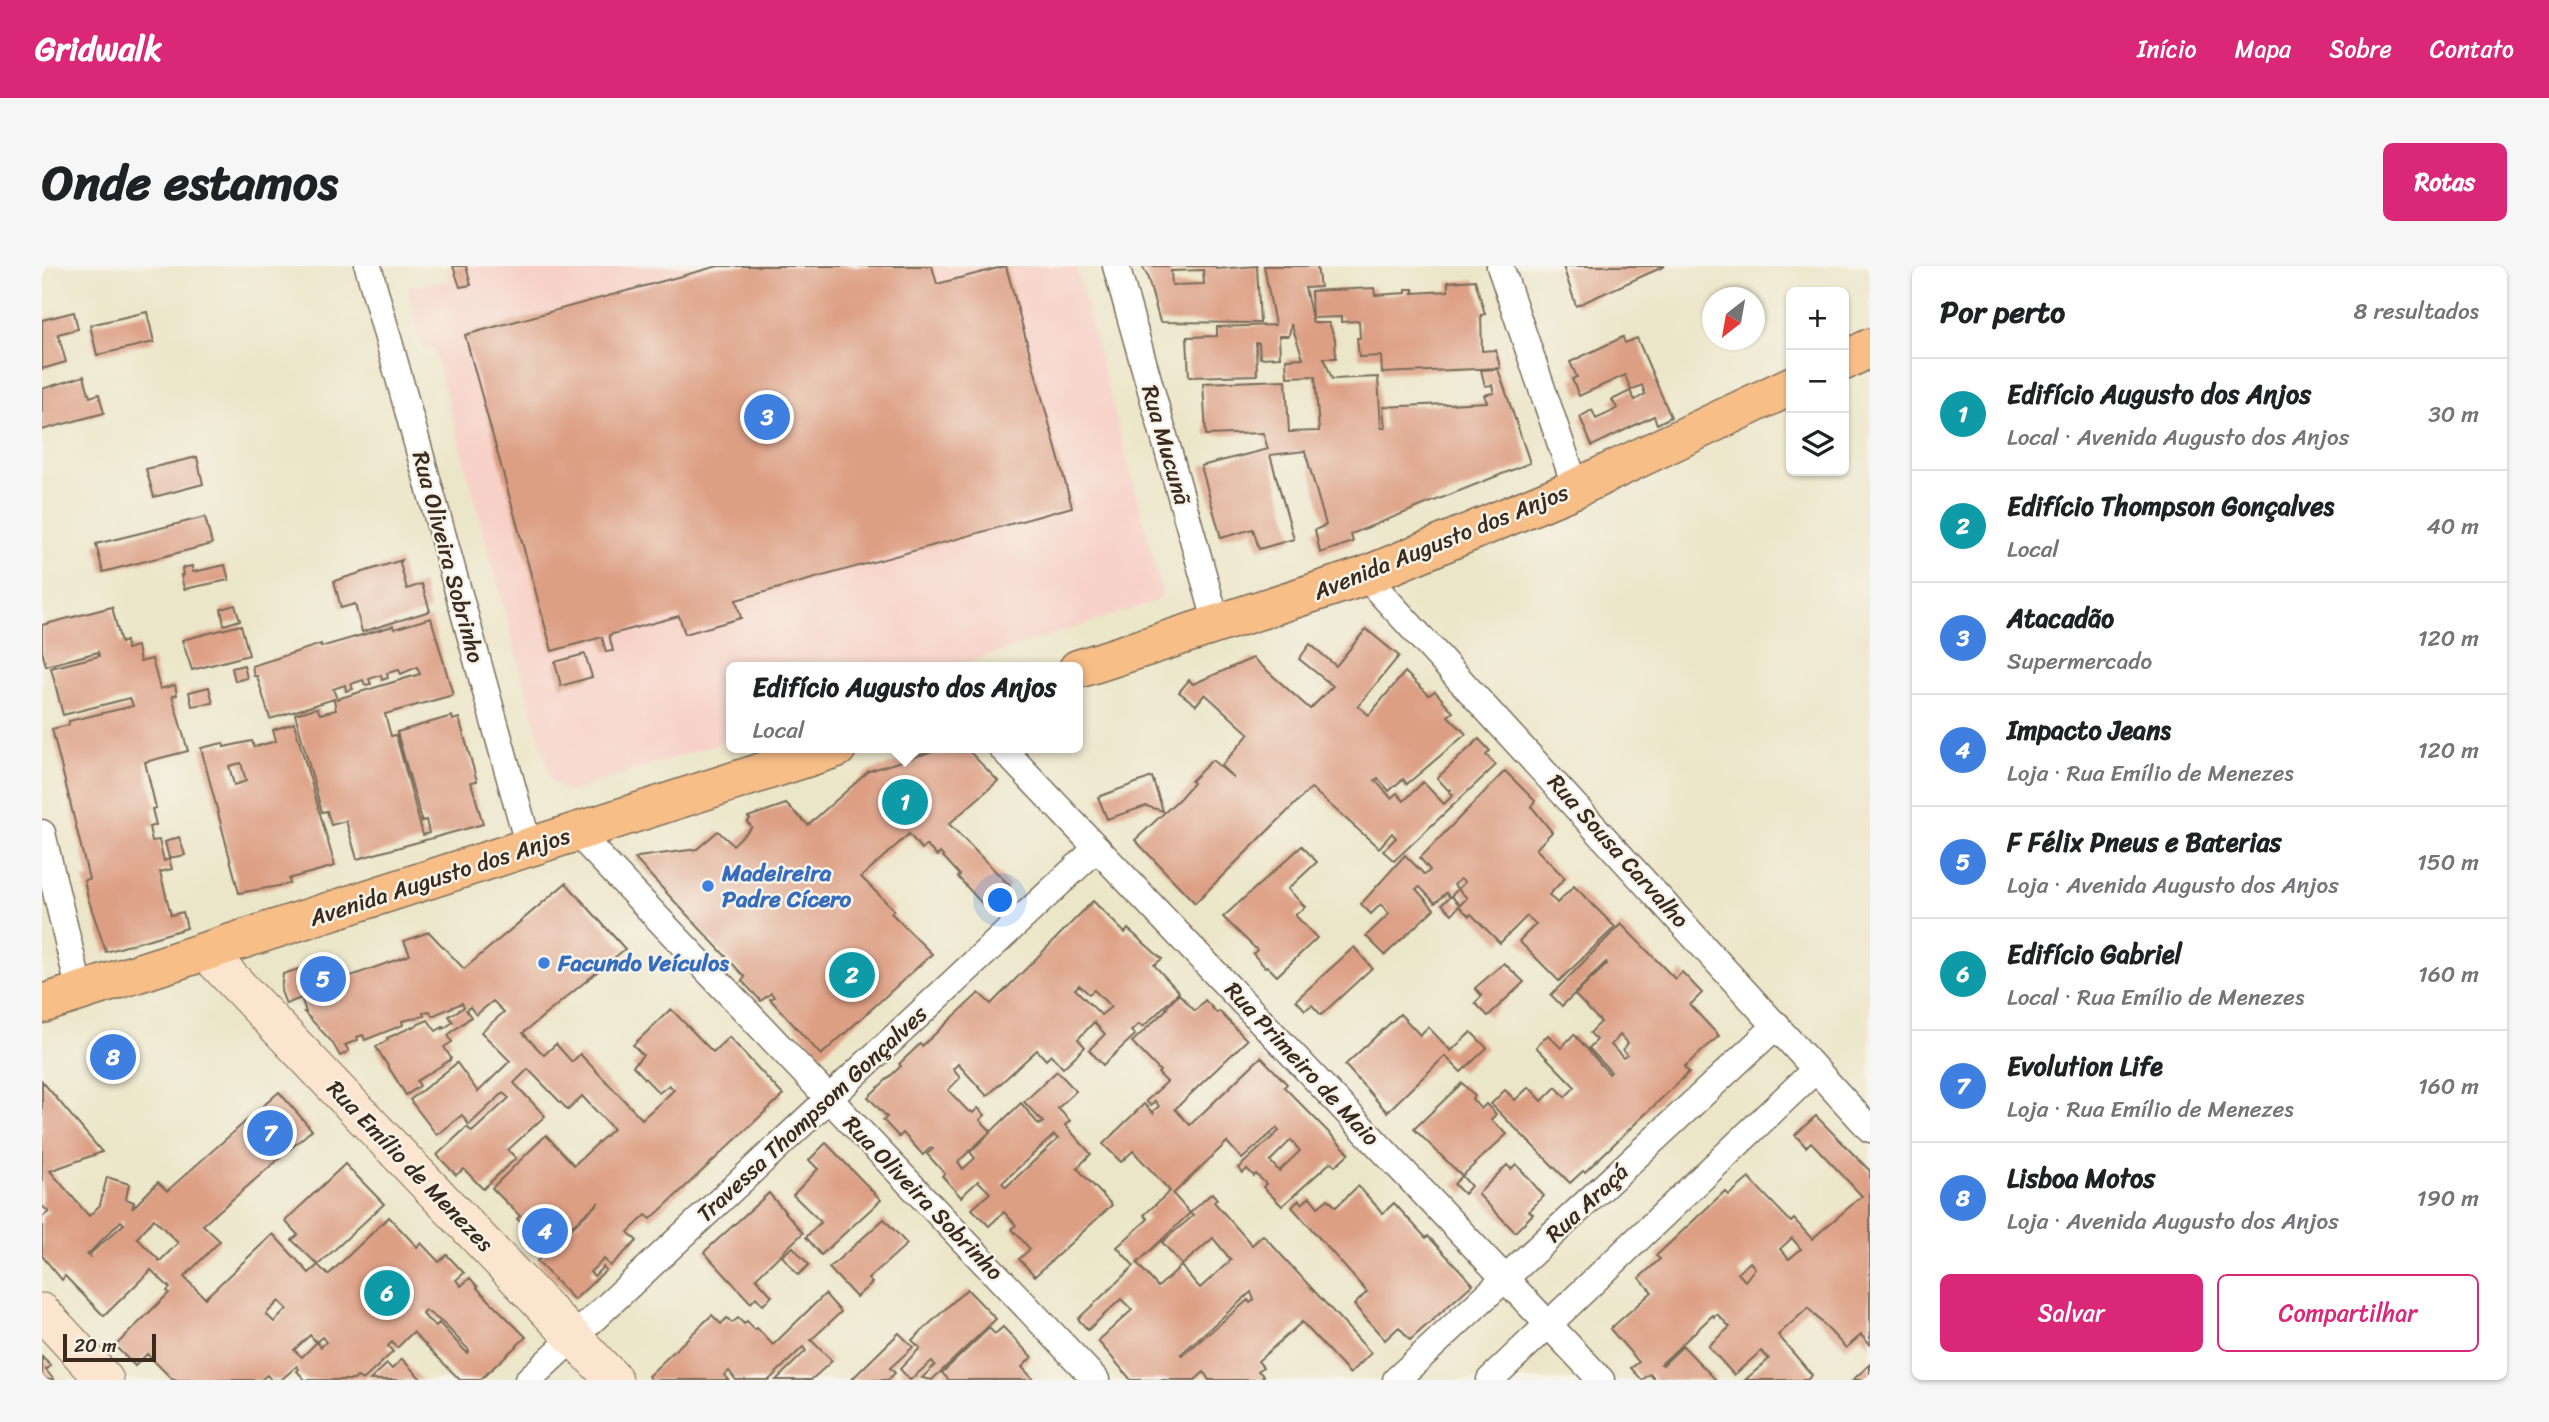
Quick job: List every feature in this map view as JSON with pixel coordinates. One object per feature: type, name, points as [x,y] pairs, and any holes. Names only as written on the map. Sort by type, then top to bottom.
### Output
[{"type":"main road","points":[[1849,358],[1870,348]]},
{"type":"main road","name":"Avenida Augusto dos Anjos","points":[[1083,667],[1365,576],[1576,488],[1786,388]]},
{"type":"main road","name":"Avenida Augusto dos Anjos","points":[[42,1004],[822,753]]},
{"type":"street","name":"Rua Oliveira Sobrinho","points":[[368,266],[529,847]]},
{"type":"street","name":"Rua Mucunã","points":[[1116,266],[1217,624]]},
{"type":"street","points":[[1500,266],[1576,488]]},
{"type":"street","name":"Rua Sousa Carvalho","points":[[1365,576],[1870,1129]]},
{"type":"street","name":"Rua Primeiro de Maio","points":[[1007,753],[1601,1380]]},
{"type":"street","points":[[42,833],[80,992]]},
{"type":"street","name":"Rua Oliveira Sobrinho","points":[[577,833],[1096,1380]]},
{"type":"street","name":"Travessa Thompsom Gonçalves","points":[[528,1380],[1097,848]]},
{"type":"street","name":"Rua Emílio de Menezes","points":[[206,951],[614,1380]]},
{"type":"street","name":"Rua Araçá","points":[[1396,1380],[1777,1025]]},
{"type":"street","points":[[1490,1380],[1815,1070]]},
{"type":"street","points":[[42,1312],[105,1380]]},
{"type":"shaded area","points":[[447,266],[1076,266],[1162,593],[1157,601],[968,662],[726,662],[726,741],[568,792],[551,781],[433,347],[423,350],[407,286],[451,281]]},
{"type":"building","points":[[453,266],[466,266],[471,285],[460,287]]},
{"type":"building","points":[[718,266],[932,266],[937,284],[1006,266],[1072,507],[736,600],[741,618],[685,634],[679,616],[609,635],[613,651],[606,652],[602,637],[552,651],[465,335]]},
{"type":"building","points":[[1142,266],[1215,266],[1216,269],[1257,266],[1260,323],[1160,322]],"holes":[[[1203,270],[1204,284],[1172,285],[1171,271]]]},
{"type":"building","points":[[1264,266],[1317,266],[1320,287],[1305,288],[1313,323],[1329,323],[1335,339],[1336,358],[1324,358],[1332,379],[1378,377],[1381,428],[1385,428],[1383,407],[1487,402],[1484,395],[1494,393],[1492,385],[1485,386],[1481,370],[1498,369],[1530,463],[1351,534],[1353,542],[1320,553],[1315,530],[1326,525],[1305,451],[1270,455],[1294,539],[1259,549],[1253,529],[1221,538],[1201,466],[1268,449],[1263,433],[1206,435],[1203,383],[1286,380],[1289,432],[1319,431],[1315,376],[1287,377],[1286,359],[1303,358],[1291,324],[1289,336],[1279,336],[1280,357],[1260,358],[1259,343],[1256,343],[1257,375],[1189,377],[1187,337],[1217,336],[1217,327],[1275,325]]},
{"type":"building","points":[[1563,266],[1665,266],[1576,306]]},
{"type":"building","points":[[1475,280],[1485,314],[1481,315],[1482,351],[1496,350],[1500,368],[1382,373],[1381,356],[1359,357],[1359,321],[1341,322],[1341,317],[1312,318],[1311,291],[1374,288],[1375,295],[1406,293],[1406,289],[1413,289],[1413,293],[1448,291],[1448,282]]},
{"type":"building","points":[[74,312],[78,329],[58,334],[66,362],[42,369],[42,320]]},
{"type":"building","points":[[147,312],[154,342],[97,355],[90,325]]},
{"type":"building","points":[[1623,337],[1625,343],[1637,338],[1671,417],[1657,424],[1654,416],[1592,446],[1580,417],[1592,410],[1596,419],[1611,412],[1617,408],[1612,400],[1630,391],[1635,400],[1645,394],[1642,385],[1631,390],[1625,375],[1579,396],[1572,379],[1577,377],[1570,362]]},
{"type":"building","points":[[84,376],[90,397],[99,394],[104,413],[42,430],[42,389]]},
{"type":"building","points":[[197,457],[203,484],[154,497],[146,469]]},
{"type":"building","points":[[205,517],[212,544],[103,572],[96,544]]},
{"type":"building","points":[[402,560],[400,563],[407,589],[422,584],[430,611],[362,632],[355,604],[341,608],[334,581]]},
{"type":"building","points":[[225,565],[229,580],[184,589],[182,568],[192,566],[193,572]]},
{"type":"building","points":[[235,605],[240,620],[224,625],[221,609]]},
{"type":"building","points":[[112,607],[121,643],[126,641],[127,649],[137,646],[140,662],[152,659],[160,689],[175,685],[177,695],[172,696],[188,751],[145,762],[156,808],[152,809],[156,825],[149,827],[152,841],[159,840],[164,861],[169,859],[172,869],[160,872],[171,915],[183,912],[187,928],[106,952],[88,898],[84,880],[89,879],[52,729],[69,725],[69,721],[133,706],[130,698],[63,715],[51,668],[99,656],[98,652],[46,666],[42,651],[42,625]]},
{"type":"building","points":[[431,618],[453,695],[385,714],[391,736],[396,735],[423,835],[429,833],[426,820],[422,821],[397,732],[452,716],[453,720],[459,718],[477,781],[471,782],[483,824],[357,859],[346,821],[331,825],[327,811],[322,812],[295,714],[317,708],[320,714],[336,710],[334,699],[270,719],[252,666],[321,644],[321,647],[393,626],[394,629]],"holes":[[[417,667],[420,674],[337,699],[333,689],[345,685],[346,691],[353,689],[351,684],[363,680],[365,685],[371,684],[369,679],[381,675],[382,680],[388,678],[387,673],[399,670],[401,674]]]},
{"type":"building","points":[[241,625],[249,655],[192,670],[182,640]]},
{"type":"building","points":[[1366,629],[1399,656],[1358,706],[1369,715],[1405,672],[1429,695],[1435,691],[1453,712],[1448,716],[1466,734],[1407,784],[1403,779],[1389,791],[1378,778],[1375,780],[1391,798],[1397,793],[1404,801],[1423,782],[1444,804],[1453,795],[1449,791],[1452,789],[1448,790],[1437,778],[1479,739],[1490,751],[1486,755],[1496,765],[1394,861],[1383,851],[1396,838],[1392,833],[1379,848],[1311,788],[1195,903],[1135,840],[1180,798],[1193,783],[1191,781],[1212,760],[1234,778],[1221,766],[1249,734],[1205,694],[1196,705],[1179,692],[1189,680],[1193,684],[1253,658],[1310,709],[1333,686],[1299,659],[1310,644],[1336,666]]},
{"type":"building","points":[[585,654],[592,677],[561,686],[555,662]]},
{"type":"building","points":[[244,665],[247,678],[235,681],[232,668]]},
{"type":"building","points":[[209,687],[213,703],[192,706],[189,692]]},
{"type":"building","points":[[294,723],[335,866],[291,878],[290,884],[239,893],[201,748],[223,743],[224,747],[252,741],[254,747],[276,741],[273,730]],"holes":[[[241,763],[246,781],[234,785],[229,766]]]},
{"type":"building","points":[[927,753],[971,753],[998,781],[949,824],[1010,886],[986,908],[940,853],[937,856],[926,845],[922,849],[909,834],[861,877],[894,910],[891,913],[932,954],[821,1055],[770,999],[774,997],[771,993],[761,1001],[742,981],[745,977],[635,859],[697,849],[718,831],[733,845],[752,827],[747,822],[750,819],[748,817],[786,804],[808,825],[869,771]]},
{"type":"building","points":[[1505,771],[1535,801],[1531,806],[1552,832],[1536,849],[1565,878],[1549,895],[1557,903],[1574,886],[1615,927],[1559,981],[1519,941],[1536,924],[1527,916],[1500,943],[1471,914],[1469,916],[1459,906],[1452,914],[1442,904],[1450,897],[1446,893],[1435,903],[1420,887],[1416,889],[1434,909],[1385,955],[1366,936],[1389,914],[1381,904],[1371,914],[1361,904],[1405,855],[1425,875],[1430,870],[1420,858]],"holes":[[[1460,879],[1465,882],[1458,889],[1454,885]],[[1458,889],[1467,898],[1460,905],[1451,896]]]},
{"type":"building","points":[[1152,777],[1163,811],[1146,806],[1107,819],[1098,797]]},
{"type":"building","points":[[179,837],[185,855],[169,858],[165,842]]},
{"type":"building","points":[[1302,846],[1317,862],[1288,889],[1305,907],[1295,915],[1317,938],[1277,976],[1253,954],[1257,950],[1223,917]]},
{"type":"building","points":[[566,883],[625,949],[523,1033],[544,1055],[556,1044],[572,1062],[580,1054],[642,1119],[674,1090],[669,1085],[659,1093],[633,1066],[643,1055],[633,1045],[671,1009],[713,1052],[729,1037],[783,1095],[651,1219],[646,1215],[628,1232],[637,1241],[610,1266],[604,1259],[590,1272],[594,1276],[603,1267],[606,1270],[574,1300],[537,1261],[599,1202],[548,1247],[517,1219],[520,1216],[492,1188],[546,1135],[574,1165],[613,1129],[582,1096],[568,1110],[528,1069],[514,1083],[545,1116],[508,1150],[516,1158],[483,1189],[464,1169],[456,1175],[437,1155],[467,1127],[472,1132],[509,1098],[503,1093],[469,1125],[462,1115],[437,1135],[410,1100],[457,1063],[478,1092],[510,1061],[481,1032],[504,1012],[493,1001],[476,1015],[470,1007],[466,1010],[471,1017],[448,1035],[452,1042],[444,1047],[450,1060],[417,1081],[420,1086],[406,1095],[376,1047],[388,1040],[387,1038],[428,1020],[436,1031],[443,1029],[453,1022],[449,1016],[464,1007],[462,1003],[432,1016],[430,1011],[423,1013],[424,1016],[402,1021],[403,1025],[365,1040],[363,1035],[357,1037],[358,1040],[345,1045],[349,1051],[340,1056],[332,1042],[304,1012],[301,998],[286,1004],[281,991],[283,974],[314,964],[323,986],[410,955],[404,941],[429,932],[464,969]]},
{"type":"building","points":[[1093,901],[1125,933],[1128,929],[1162,959],[1154,965],[1179,992],[1143,1027],[1139,1024],[1131,1031],[1135,1035],[1103,1065],[1089,1050],[1105,1034],[1094,1022],[1078,1039],[1085,1047],[1063,1068],[1051,1055],[1046,1060],[1037,1050],[987,1096],[958,1064],[953,1069],[960,1078],[948,1090],[969,1112],[973,1113],[978,1108],[985,1115],[980,1120],[991,1131],[958,1162],[963,1169],[975,1158],[970,1152],[1021,1103],[1039,1125],[1043,1122],[1024,1102],[1057,1071],[1076,1091],[1058,1108],[1070,1121],[1065,1125],[1091,1154],[1077,1168],[1112,1205],[1035,1276],[1019,1259],[1030,1249],[1012,1229],[1016,1225],[1004,1212],[989,1226],[972,1209],[990,1193],[978,1181],[961,1197],[927,1154],[933,1149],[931,1147],[923,1155],[903,1133],[899,1137],[883,1120],[887,1117],[868,1097],[920,1044],[922,1046],[979,993],[991,1004]],"holes":[[[1079,985],[1089,994],[1094,990],[1111,1007],[1101,1015],[1075,989]],[[1054,1135],[1058,1139],[1006,1187],[1002,1183]]]},
{"type":"building","points":[[1621,924],[1675,979],[1682,972],[1702,993],[1690,1005],[1719,1036],[1684,1067],[1689,1072],[1585,1172],[1570,1183],[1491,1104],[1505,1090],[1515,1100],[1529,1087],[1542,1101],[1556,1087],[1565,1097],[1575,1087],[1536,1047],[1548,1035],[1561,1048],[1574,1034],[1609,1074],[1611,1072],[1589,1048],[1597,1040],[1590,1033],[1601,1022],[1575,995],[1606,962],[1562,1006],[1551,995]],"holes":[[[1620,1035],[1628,1044],[1623,1050],[1627,1055],[1623,1058],[1611,1045]]]},
{"type":"building","points":[[1354,947],[1372,968],[1321,1015],[1312,1005],[1305,1010],[1296,1000]]},
{"type":"building","points":[[1504,963],[1524,982],[1488,1016],[1475,1003],[1482,996],[1475,988]]},
{"type":"building","points":[[1179,994],[1195,1011],[1205,1000],[1247,1040],[1175,1109],[1190,1125],[1261,1057],[1287,1084],[1284,1087],[1349,1153],[1335,1166],[1331,1162],[1282,1206],[1263,1187],[1266,1184],[1256,1174],[1254,1176],[1247,1169],[1243,1173],[1238,1168],[1279,1131],[1277,1128],[1242,1159],[1227,1142],[1173,1194],[1190,1213],[1212,1193],[1217,1199],[1214,1202],[1252,1245],[1263,1235],[1371,1353],[1350,1374],[1302,1322],[1258,1361],[1263,1367],[1258,1371],[1264,1376],[1264,1380],[1209,1380],[1204,1372],[1195,1380],[1131,1380],[1098,1341],[1132,1310],[1121,1299],[1088,1330],[1078,1319],[1134,1266],[1117,1247],[1148,1219],[1144,1215],[1170,1191],[1133,1151],[1121,1162],[1103,1144],[1144,1104],[1154,1114],[1153,1111],[1159,1106],[1155,1101],[1151,1106],[1146,1101],[1167,1082],[1132,1042]],"holes":[[[1291,1140],[1300,1151],[1279,1171],[1270,1161]],[[1190,1213],[1193,1216],[1162,1242],[1182,1265],[1213,1238],[1231,1260],[1200,1288],[1181,1266],[1158,1287],[1137,1263]],[[1251,1292],[1254,1300],[1250,1303],[1248,1300],[1182,1356],[1181,1354]]]},
{"type":"building","points":[[1400,1014],[1420,1035],[1428,1027],[1451,1051],[1471,1032],[1487,1048],[1461,1072],[1445,1056],[1387,1112],[1345,1065]]},
{"type":"building","points":[[42,1081],[102,1152],[50,1171],[89,1216],[100,1205],[107,1177],[129,1184],[126,1199],[134,1202],[132,1209],[158,1182],[167,1191],[279,1092],[312,1130],[203,1225],[220,1241],[184,1277],[205,1298],[273,1234],[309,1273],[318,1265],[328,1275],[389,1217],[417,1247],[421,1243],[439,1262],[447,1255],[464,1273],[456,1280],[461,1286],[470,1278],[526,1337],[480,1380],[460,1380],[413,1332],[397,1348],[392,1342],[388,1346],[393,1352],[363,1380],[357,1377],[354,1380],[305,1380],[297,1371],[297,1366],[281,1380],[271,1380],[267,1375],[261,1380],[173,1380],[147,1354],[135,1366],[115,1346],[169,1293],[167,1291],[170,1288],[151,1270],[104,1316],[65,1276],[62,1280],[42,1256],[42,1217],[49,1212],[42,1206]],"holes":[[[154,1219],[178,1243],[160,1261],[137,1238]],[[121,1221],[124,1224],[91,1253],[90,1257],[87,1255]],[[279,1301],[287,1309],[274,1322],[266,1314]],[[425,1310],[443,1323],[469,1350],[467,1353],[439,1323],[436,1326],[422,1313]],[[310,1335],[316,1342],[322,1337],[326,1342],[321,1347],[317,1342],[302,1357],[294,1350]]]},
{"type":"building","points":[[1462,1083],[1475,1096],[1472,1099],[1481,1109],[1486,1104],[1496,1114],[1491,1120],[1507,1134],[1462,1176],[1414,1129]]},
{"type":"building","points":[[1816,1116],[1870,1171],[1870,1345],[1861,1335],[1846,1348],[1808,1308],[1778,1335],[1812,1375],[1807,1380],[1745,1380],[1769,1359],[1761,1351],[1734,1375],[1708,1346],[1730,1327],[1717,1314],[1661,1364],[1683,1346],[1716,1380],[1655,1380],[1650,1374],[1642,1380],[1631,1368],[1639,1362],[1610,1329],[1652,1292],[1639,1278],[1660,1259],[1656,1256],[1725,1191],[1729,1195],[1749,1178],[1791,1222],[1794,1219],[1812,1239],[1862,1196],[1811,1142],[1806,1147],[1795,1135]],"holes":[[[1792,1238],[1801,1249],[1789,1259],[1780,1249]],[[1750,1262],[1755,1268],[1745,1281],[1738,1273]]]},
{"type":"building","points":[[826,1143],[881,1200],[821,1255],[806,1237],[821,1222],[793,1195],[818,1169],[809,1160]]},
{"type":"building","points":[[345,1164],[384,1204],[318,1265],[292,1240],[298,1235],[285,1221]]},
{"type":"building","points":[[1516,1164],[1544,1196],[1529,1211],[1533,1214],[1515,1232],[1478,1194],[1507,1165],[1511,1169]]},
{"type":"building","points":[[1462,1176],[1471,1186],[1464,1194],[1454,1184]]},
{"type":"building","points":[[1358,1186],[1383,1213],[1394,1203],[1473,1284],[1410,1340],[1399,1327],[1385,1340],[1354,1305],[1367,1292],[1292,1207],[1299,1200],[1302,1204],[1310,1197],[1318,1207],[1328,1199],[1336,1207]]},
{"type":"building","points":[[769,1193],[803,1233],[756,1278],[772,1296],[763,1305],[756,1297],[751,1303],[704,1252]]},
{"type":"building","points":[[884,1219],[907,1244],[868,1279],[872,1283],[856,1297],[829,1268]]},
{"type":"building","points":[[793,1247],[809,1265],[798,1275],[782,1256]]},
{"type":"building","points":[[967,1289],[996,1319],[932,1380],[922,1378],[935,1365],[932,1361],[910,1380],[900,1369],[920,1348],[912,1340]]},
{"type":"building","points":[[825,1294],[841,1312],[811,1340],[832,1361],[811,1380],[776,1380],[806,1351],[803,1347],[769,1380],[736,1380],[729,1371],[724,1375],[728,1380],[651,1380],[648,1376],[712,1315],[721,1324],[727,1318],[732,1323],[738,1318],[744,1324],[747,1321],[773,1345]]},
{"type":"building","points":[[1003,1327],[1032,1357],[1022,1367],[1034,1380],[949,1380],[942,1373],[989,1328],[995,1334]]},
{"type":"building","points":[[899,1333],[913,1347],[890,1368],[895,1373],[888,1380],[851,1380]]},
{"type":"building","points":[[42,1357],[51,1366],[46,1370],[54,1380],[42,1380]]},
{"type":"building","points":[[402,1359],[422,1380],[370,1380],[387,1364],[392,1369]]},
{"type":"building","points":[[1870,1364],[1870,1380],[1853,1380]]},
{"type":"place","name":"Atacadão","points":[[767,417]]},
{"type":"place","name":"Edifício Augusto dos Anjos","points":[[905,802]]},
{"type":"place","name":"Madeireira Padre Cícero","points":[[708,886]]},
{"type":"place","name":"Facundo Veículos","points":[[544,963]]},
{"type":"place","name":"Edifício Thompson Gonçalves","points":[[852,975]]},
{"type":"place","name":"F Félix Pneus e Baterias","points":[[323,979]]},
{"type":"place","name":"Lisboa Motos","points":[[113,1057]]},
{"type":"place","name":"Evolution Life","points":[[270,1133]]},
{"type":"place","name":"Impacto Jeans","points":[[545,1231]]},
{"type":"place","name":"Edifício Gabriel","points":[[387,1293]]}]
